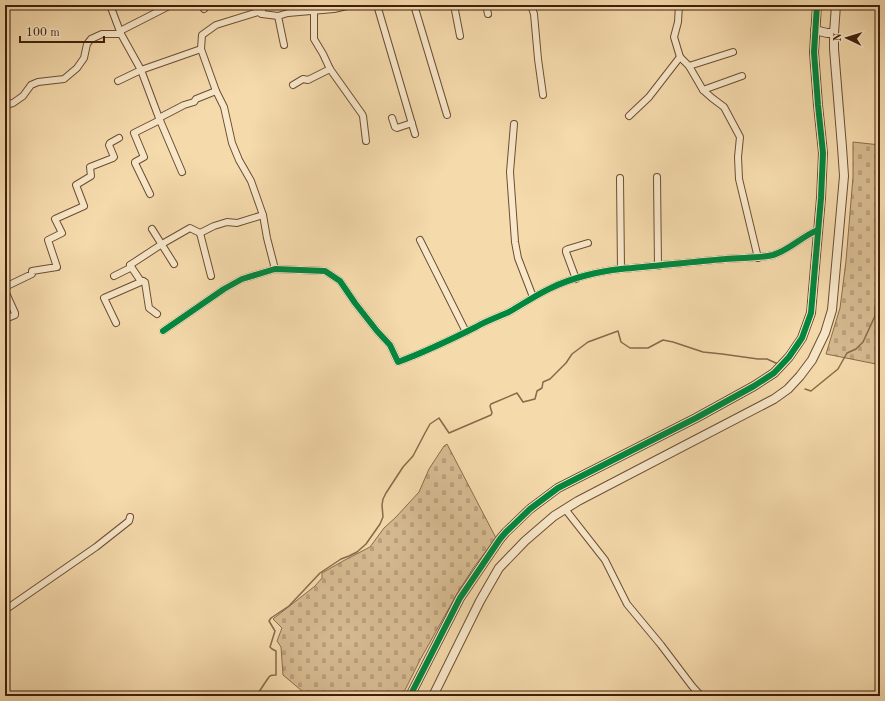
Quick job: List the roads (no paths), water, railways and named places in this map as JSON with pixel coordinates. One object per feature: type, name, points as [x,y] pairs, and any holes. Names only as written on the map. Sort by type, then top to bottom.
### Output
[{"type":"street","points":[[110,5],[121,33],[141,70],[159,119],[182,172]]},
{"type":"street","points":[[5,105],[13,103],[23,96],[31,85],[38,82],[64,79],[77,68],[84,58],[87,44],[91,39],[102,34],[121,33],[171,5]]},
{"type":"street","points":[[262,5],[262,14]]},
{"type":"street","points":[[275,269],[263,215],[251,181],[239,160],[232,143],[224,107],[216,91],[200,49],[202,35],[216,25],[258,12],[278,16],[288,13],[334,9],[351,5]]},
{"type":"street","points":[[376,5],[416,134]]},
{"type":"street","points":[[414,5],[447,115]]},
{"type":"street","points":[[454,5],[460,36]]},
{"type":"street","points":[[486,5],[488,14]]},
{"type":"street","points":[[531,5],[534,14],[543,95]]},
{"type":"street","points":[[680,5],[674,37],[680,57],[689,66],[703,90],[724,106],[740,138],[738,157],[739,179],[758,258]]},
{"type":"street","points":[[410,696],[460,598],[500,539],[530,509],[558,488],[696,418],[754,386],[774,373],[789,357],[802,338],[811,313],[821,198],[823,153],[814,52],[817,5]]},
{"type":"street","points":[[433,696],[480,601],[499,568],[525,541],[554,516],[578,501],[774,398],[788,389],[812,360],[826,333],[832,310],[844,176],[836,81],[834,33],[836,5]]},
{"type":"street","points":[[314,10],[314,37],[330,69],[362,114],[366,141]]},
{"type":"street","points":[[278,16],[284,45]]},
{"type":"street","points":[[815,30],[834,33]]},
{"type":"street","points":[[118,81],[141,70],[200,49]]},
{"type":"street","points":[[689,66],[733,52]]},
{"type":"street","points":[[629,116],[649,97],[680,57]]},
{"type":"street","points":[[293,85],[303,79],[308,80],[330,69]]},
{"type":"street","points":[[703,90],[742,76]]},
{"type":"street","points":[[150,194],[135,163],[144,157],[134,133],[184,105],[194,102],[196,99],[216,91]]},
{"type":"street","points":[[392,118],[395,127],[397,128],[412,123]]},
{"type":"street","points":[[514,124],[510,172],[515,242],[518,258],[533,297]]},
{"type":"street","points":[[5,287],[32,274],[32,271],[56,267],[48,240],[62,233],[55,219],[84,206],[76,185],[91,176],[90,167],[114,157],[109,145],[119,138]]},
{"type":"street","points":[[657,177],[658,266]]},
{"type":"street","points":[[620,178],[621,269]]},
{"type":"street","points":[[200,233],[214,226],[227,222],[237,223],[263,215]]},
{"type":"street","points":[[114,276],[130,268],[130,265],[190,228],[200,233],[211,276]]},
{"type":"street","points":[[152,229],[174,264]]},
{"type":"street","points":[[162,331],[224,289],[242,279],[275,269],[325,271],[340,281],[355,303],[390,345],[398,362],[466,332],[509,311],[552,287],[576,279],[611,270],[727,259],[758,258],[774,255],[787,250],[812,232],[818,230]]},
{"type":"street","points":[[420,240],[466,332]]},
{"type":"street","points":[[576,279],[566,250],[588,243]]},
{"type":"street","points":[[130,265],[140,280],[145,282],[149,308],[157,314]]},
{"type":"street","points":[[116,323],[104,298],[143,281]]},
{"type":"street","points":[[5,291],[15,315],[5,319]]},
{"type":"street","points":[[565,509],[605,560],[627,604],[662,645],[701,696]]},
{"type":"street","points":[[5,610],[96,547],[129,521],[130,518]]},
{"type":"waterway","points":[[805,389],[811,391],[838,369],[847,353],[856,349],[863,342],[875,316],[875,306],[879,294],[880,282]]},
{"type":"waterway","points":[[256,696],[269,677],[271,675],[276,675],[276,651],[270,647],[275,631],[269,621],[289,606],[320,573],[341,559],[357,552],[366,544],[383,517],[382,505],[386,493],[403,467],[413,456],[430,424],[439,418],[449,433],[491,415],[491,404],[517,393],[523,402],[535,399],[537,391],[542,388],[543,382],[550,379],[566,363],[572,354],[588,342],[618,331],[621,342],[630,348],[648,348],[663,340],[703,352],[767,359],[778,364]]}]
